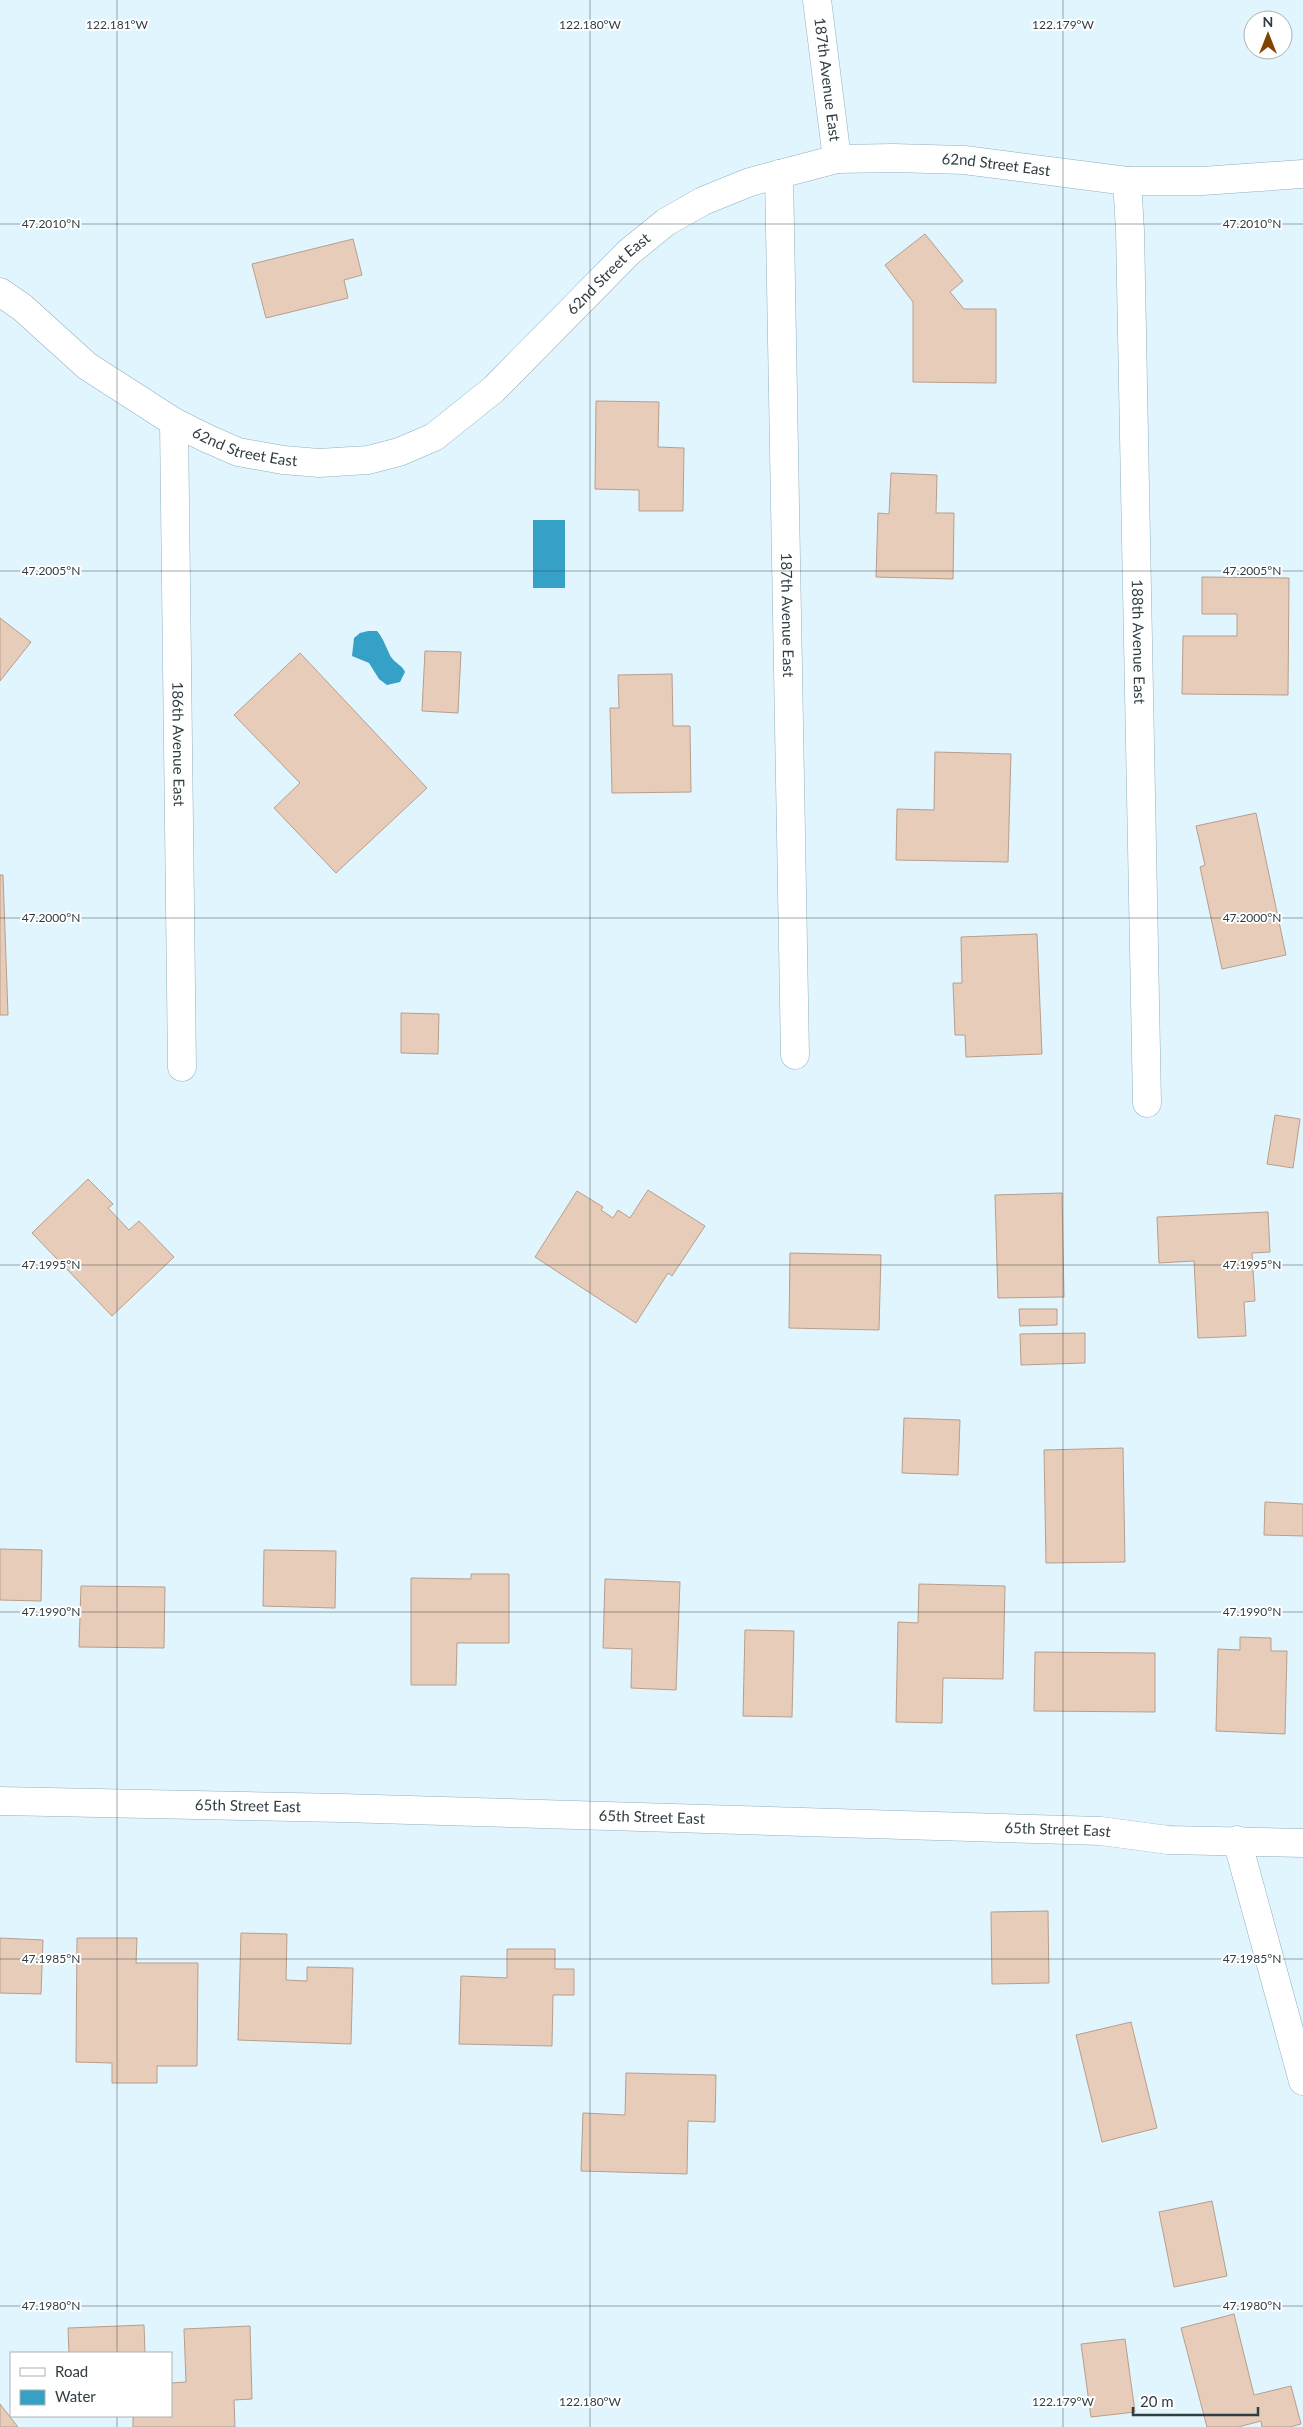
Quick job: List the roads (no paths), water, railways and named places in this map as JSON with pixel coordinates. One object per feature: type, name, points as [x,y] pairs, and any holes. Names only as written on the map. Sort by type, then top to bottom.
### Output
[{"type":"street","name":"187th Avenue East","points":[[817,0],[837,160]]},
{"type":"street","name":"62nd Street East","points":[[0,292],[23,308],[87,366],[174,422],[238,452],[283,460],[319,463],[368,460],[399,452],[434,437],[494,389],[630,252],[666,222],[703,201],[750,182],[837,160],[893,158],[964,160],[1127,181],[1202,181],[1303,174]]},
{"type":"street","name":"187th Avenue East","points":[[779,174],[796,1055]]},
{"type":"street","name":"188th Avenue East","points":[[1127,181],[1130,240],[1147,1103]]},
{"type":"street","name":"186th Avenue East","points":[[174,422],[182,1066]]},
{"type":"street","name":"65th Street East","points":[[0,1801],[362,1809],[1101,1831],[1168,1840],[1237,1840],[1303,1843]]},
{"type":"street","points":[[1237,1840],[1303,2081]]},
{"type":"water","points":[[533,520],[565,520],[565,588],[533,588]]},
{"type":"water","points":[[377,631],[391,657],[404,670],[405,672],[400,682],[387,685],[379,679],[369,663],[352,656],[354,638],[360,633]]}]
